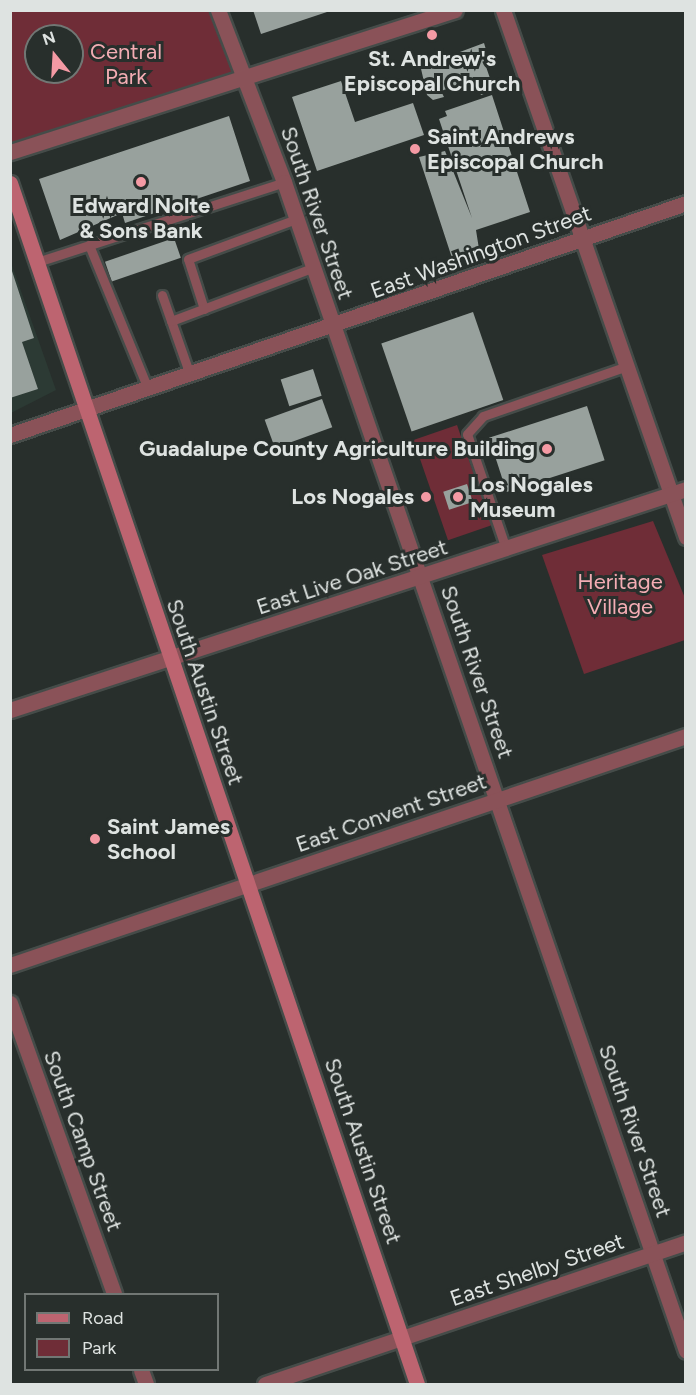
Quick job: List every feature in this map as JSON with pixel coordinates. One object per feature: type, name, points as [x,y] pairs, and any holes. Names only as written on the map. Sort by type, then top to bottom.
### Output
[{"type":"main road","name":"South Austin Street","points":[[10,183],[417,1384]]},
{"type":"street","name":"South River Street","points":[[218,10],[284,182],[686,1351]]},
{"type":"street","points":[[10,152],[246,81],[455,10]]},
{"type":"street","points":[[503,10],[627,366],[678,492],[686,537]]},
{"type":"street","name":"East Washington Street","points":[[10,435],[333,329],[585,242],[686,203]]},
{"type":"street","name":"East Live Oak Street","points":[[10,710],[170,660],[678,492]]},
{"type":"street","name":"East Convent Street","points":[[10,964],[248,886],[686,736]]},
{"type":"street","name":"South Camp Street","points":[[10,1003],[114,1293]]},
{"type":"street","name":"East Shelby Street","points":[[265,1384],[686,1242]]},
{"type":"lane","points":[[37,262],[284,182]]},
{"type":"lane","points":[[204,309],[189,259],[296,219]]},
{"type":"lane","points":[[89,245],[148,389]]},
{"type":"lane","points":[[171,321],[312,268]]},
{"type":"lane","points":[[162,295],[190,375]]},
{"type":"lane","points":[[506,549],[467,434],[483,416],[627,366]]},
{"type":"shaded area","points":[[10,260],[56,390],[11,413],[10,413]]},
{"type":"green space","name":"Central Park","points":[[10,11],[218,11],[246,81],[11,152]]},
{"type":"green space","points":[[457,425],[492,525],[448,540],[414,440]]},
{"type":"green space","name":"Heritage Village","points":[[653,521],[685,598],[685,640],[584,674],[542,555]]},
{"type":"building","points":[[253,10],[330,10],[330,11],[261,34]]},
{"type":"building","points":[[484,43],[487,53],[482,55],[494,90],[481,95],[475,79],[441,91],[444,97],[433,100],[427,95],[419,60],[431,56],[433,62]]},
{"type":"building","points":[[341,81],[355,122],[413,103],[424,135],[317,171],[292,97]]},
{"type":"building","points":[[492,95],[530,212],[476,230],[479,249],[452,258],[419,157],[445,151],[472,218],[439,119],[447,116],[445,111]]},
{"type":"building","points":[[229,116],[250,181],[125,223],[122,213],[60,240],[39,179]]},
{"type":"building","points":[[174,238],[181,258],[112,282],[105,262]]},
{"type":"building","points":[[11,268],[34,338],[22,342],[38,389],[10,398]]},
{"type":"building","points":[[473,312],[503,400],[412,432],[381,344]]},
{"type":"building","points":[[313,369],[322,396],[289,406],[281,380]]},
{"type":"building","points":[[322,399],[332,427],[275,448],[265,420]]},
{"type":"building","name":"Guadalupe County Agriculture Building","points":[[587,406],[605,460],[507,492],[489,438]]},
{"type":"building","name":"Los Nogales Museum","points":[[467,484],[473,502],[449,510],[443,492]]},
{"type":"place","name":"St. Andrew's Episcopal Church","points":[[432,35]]},
{"type":"place","name":"Saint Andrews Episcopal Church","points":[[415,149]]},
{"type":"place","name":"Edward Nolte & Sons Bank","points":[[141,182]]},
{"type":"place","name":"Guadalupe County Agriculture Building","points":[[547,449]]},
{"type":"place","name":"Los Nogales","points":[[426,497]]},
{"type":"place","name":"Los Nogales Museum","points":[[458,497]]},
{"type":"place","name":"Saint James School","points":[[95,839]]}]
